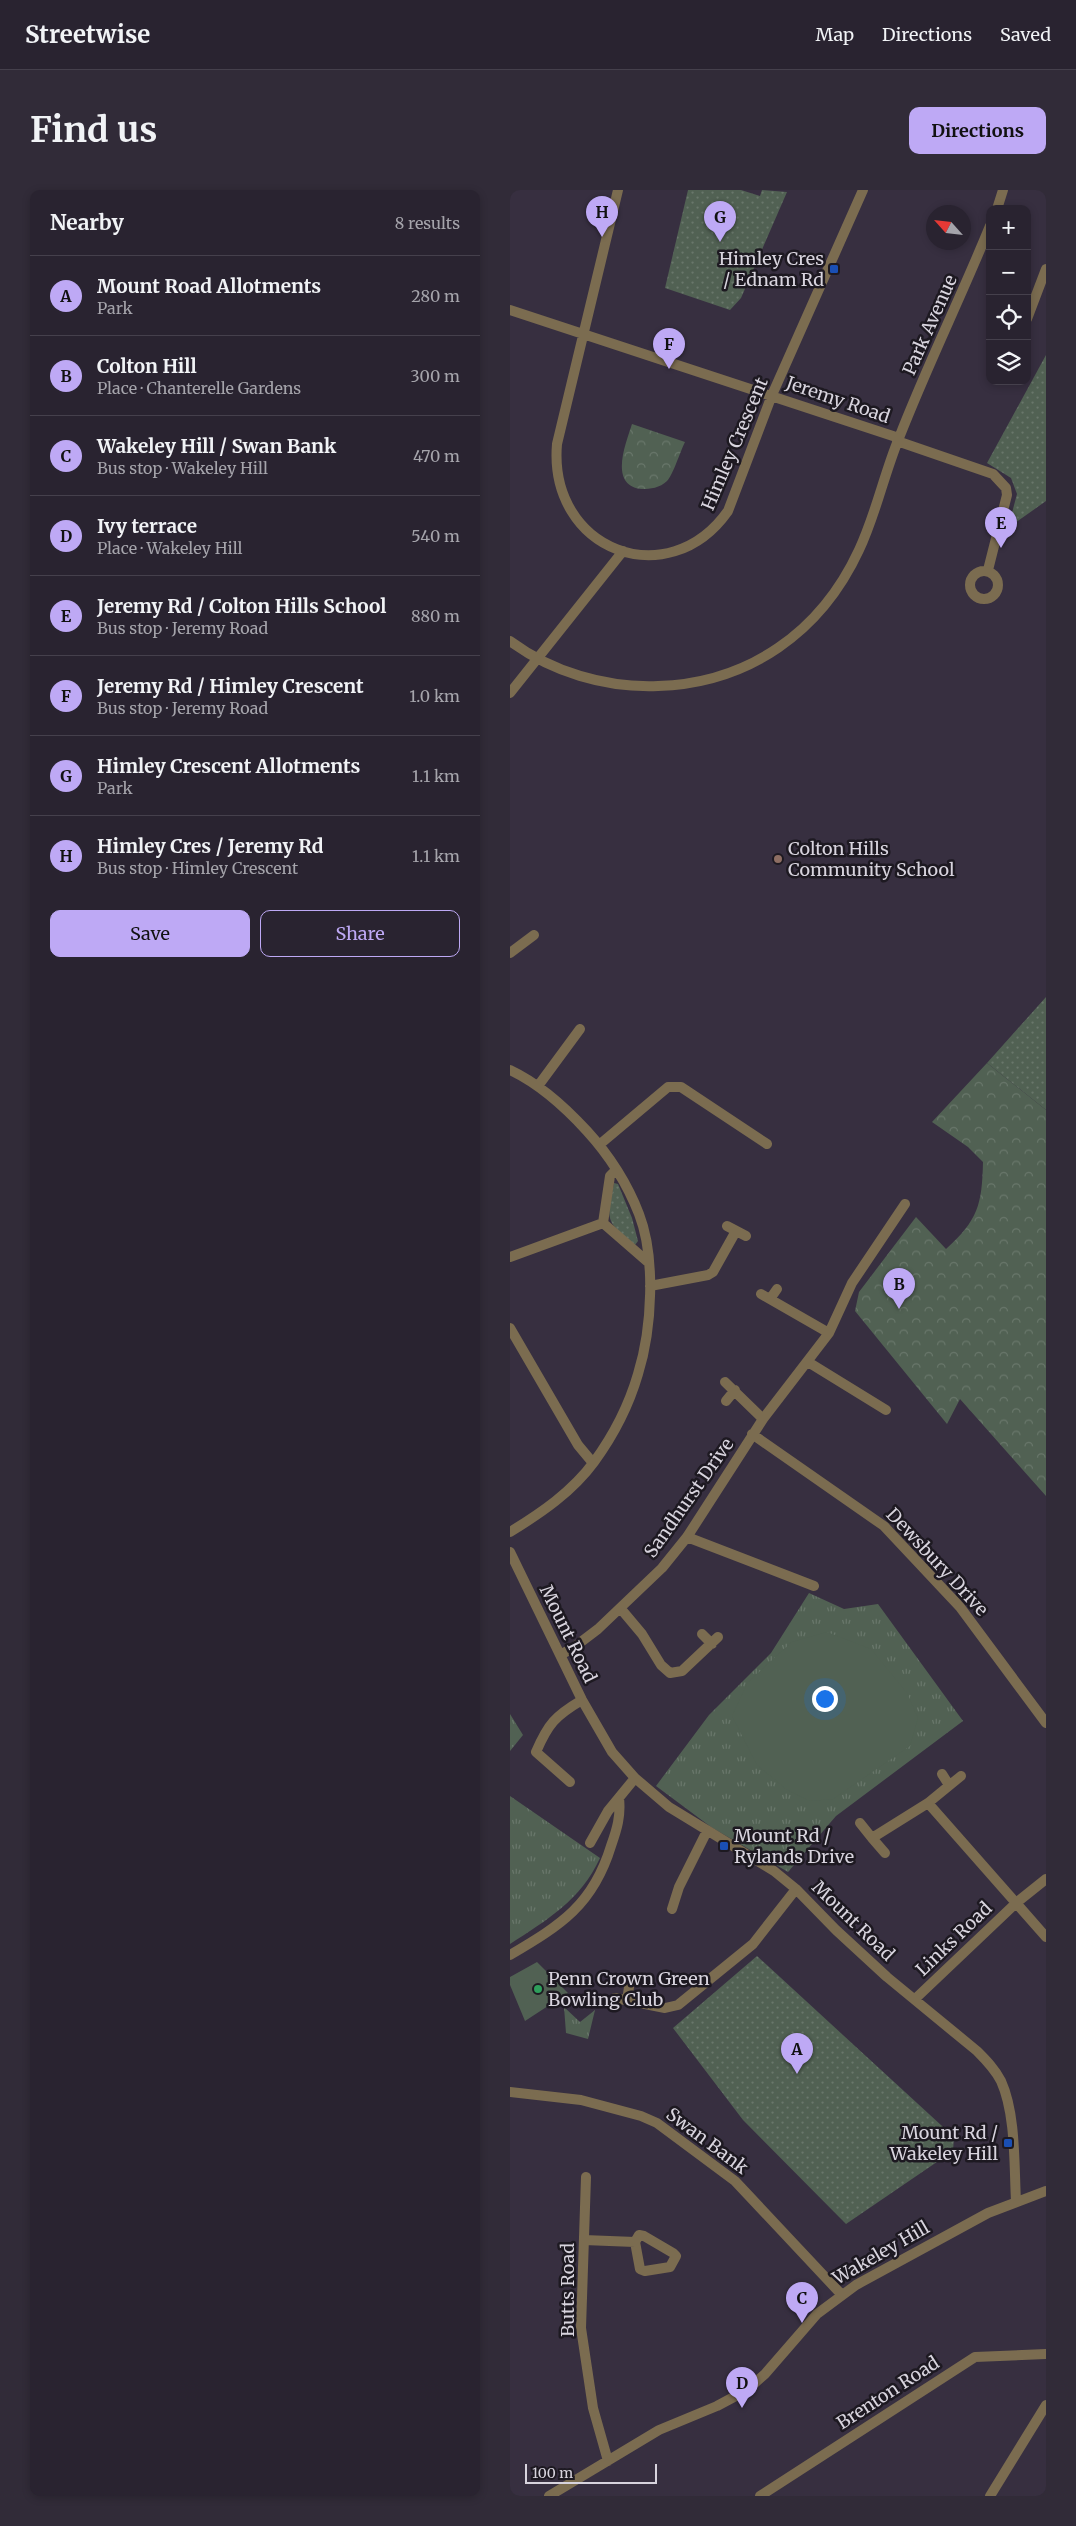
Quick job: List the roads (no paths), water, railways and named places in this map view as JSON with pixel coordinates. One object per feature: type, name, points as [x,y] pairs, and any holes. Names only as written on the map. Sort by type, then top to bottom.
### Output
[{"type":"street","name":"Himley Crescent","points":[[618,190],[557,444],[557,479],[567,506],[579,524],[599,541],[623,551],[654,554],[690,545],[716,527],[731,504],[772,396],[862,190]]},
{"type":"street","points":[[998,205],[1003,190]]},
{"type":"street","name":"Park Avenue","points":[[510,641],[538,659],[586,678],[602,682],[647,686],[669,686],[708,679],[742,670],[773,653],[816,614],[846,576],[860,548],[898,440],[986,235]]},
{"type":"street","points":[[1031,308],[1046,269]]},
{"type":"street","name":"Jeremy Road","points":[[510,310],[684,369],[772,396],[993,474],[1006,488],[1007,495],[988,570]]},
{"type":"street","points":[[510,693],[623,551]]},
{"type":"street","points":[[510,953],[534,935]]},
{"type":"street","points":[[538,1086],[580,1029]]},
{"type":"street","points":[[510,1070],[538,1086],[567,1109],[599,1144],[616,1170],[639,1214],[647,1243],[650,1286],[647,1332],[638,1375],[610,1438],[576,1483],[548,1508],[510,1532]]},
{"type":"street","points":[[599,1144],[668,1087],[675,1086],[681,1087],[767,1144]]},
{"type":"street","points":[[603,1223],[610,1176],[616,1170]]},
{"type":"street","name":"Sandhurst Drive","points":[[560,1655],[586,1639],[621,1609],[662,1568],[687,1537],[773,1403],[808,1362],[829,1333],[852,1283],[905,1204]]},
{"type":"street","points":[[510,1256],[603,1223]]},
{"type":"street","points":[[603,1223],[649,1263]]},
{"type":"street","points":[[650,1286],[708,1275],[713,1272],[732,1228],[746,1236]]},
{"type":"street","points":[[777,1289],[765,1297],[829,1333]]},
{"type":"street","points":[[510,1328],[578,1445],[593,1462]]},
{"type":"street","points":[[808,1362],[886,1410]]},
{"type":"street","points":[[725,1382],[763,1419]]},
{"type":"street","points":[[726,1401],[735,1390]]},
{"type":"street","name":"Dewsbury Drive","points":[[752,1434],[884,1526],[960,1607],[1046,1723]]},
{"type":"street","points":[[687,1537],[814,1586]]},
{"type":"street","name":"Mount Road","points":[[510,1552],[582,1700],[612,1752],[635,1778],[669,1807],[774,1871],[796,1889],[836,1930],[992,2066],[1001,2082],[1009,2113],[1016,2201]]},
{"type":"street","points":[[621,1609],[642,1634],[661,1665],[670,1672],[682,1671],[715,1641],[702,1634]]},
{"type":"street","points":[[570,1782],[536,1752],[543,1734],[559,1714],[582,1700]]},
{"type":"street","points":[[942,1774],[949,1785]]},
{"type":"street","points":[[872,1838],[928,1803],[962,1776]]},
{"type":"street","points":[[590,1843],[601,1823],[635,1778]]},
{"type":"street","points":[[510,1955],[561,1922],[585,1899],[604,1870],[621,1816],[619,1798]]},
{"type":"street","name":"Links Road","points":[[928,1803],[1046,1937]]},
{"type":"street","points":[[601,1823],[616,1831]]},
{"type":"street","points":[[860,1823],[885,1853]]},
{"type":"street","points":[[672,1909],[679,1887],[707,1830]]},
{"type":"street","points":[[1016,1902],[1046,1879]]},
{"type":"street","points":[[615,1998],[665,2008],[678,2005],[753,1944],[796,1889]]},
{"type":"street","name":"Links Road","points":[[915,1999],[1016,1902]]},
{"type":"street","points":[[627,2001],[629,1987]]},
{"type":"street","name":"Swan Bank","points":[[510,2092],[581,2100],[641,2116],[657,2123],[735,2181],[841,2294]]},
{"type":"street","name":"Butts Road","points":[[586,2177],[581,2328],[593,2408],[608,2461]]},
{"type":"street","name":"Wakeley Hill","points":[[549,2496],[659,2430],[717,2406],[747,2390],[764,2374],[817,2314],[841,2294],[951,2232],[1016,2201],[1046,2191]]},
{"type":"street","points":[[584,2240],[634,2242]]},
{"type":"street","name":"Brenton Road","points":[[760,2496],[975,2357],[1046,2354]]},
{"type":"street","points":[[990,2496],[1046,2405]]},
{"type":"place","name":"Himley Cres / Jeremy Rd","points":[[602,237]]},
{"type":"place","name":"Himley Crescent Allotments","points":[[720,242]]},
{"type":"place","name":"Himley Cres / Ednam Rd","points":[[834,269]]},
{"type":"place","name":"Jeremy Rd / Himley Crescent","points":[[669,369]]},
{"type":"place","name":"Jeremy Rd / Colton Hills School","points":[[1001,548]]},
{"type":"place","name":"Colton Hills Community School","points":[[778,859]]},
{"type":"place","name":"Colton Hill","points":[[899,1309]]},
{"type":"place","name":"Mount Rd / Rylands Drive","points":[[724,1846]]},
{"type":"place","name":"Penn Crown Green Bowling Club","points":[[538,1989]]},
{"type":"place","name":"Mount Road Allotments","points":[[797,2074]]},
{"type":"place","name":"Mount Rd / Wakeley Hill","points":[[1008,2143]]},
{"type":"place","name":"Wakeley Hill / Swan Bank","points":[[802,2323]]},
{"type":"place","name":"Ivy terrace","points":[[742,2408]]}]
